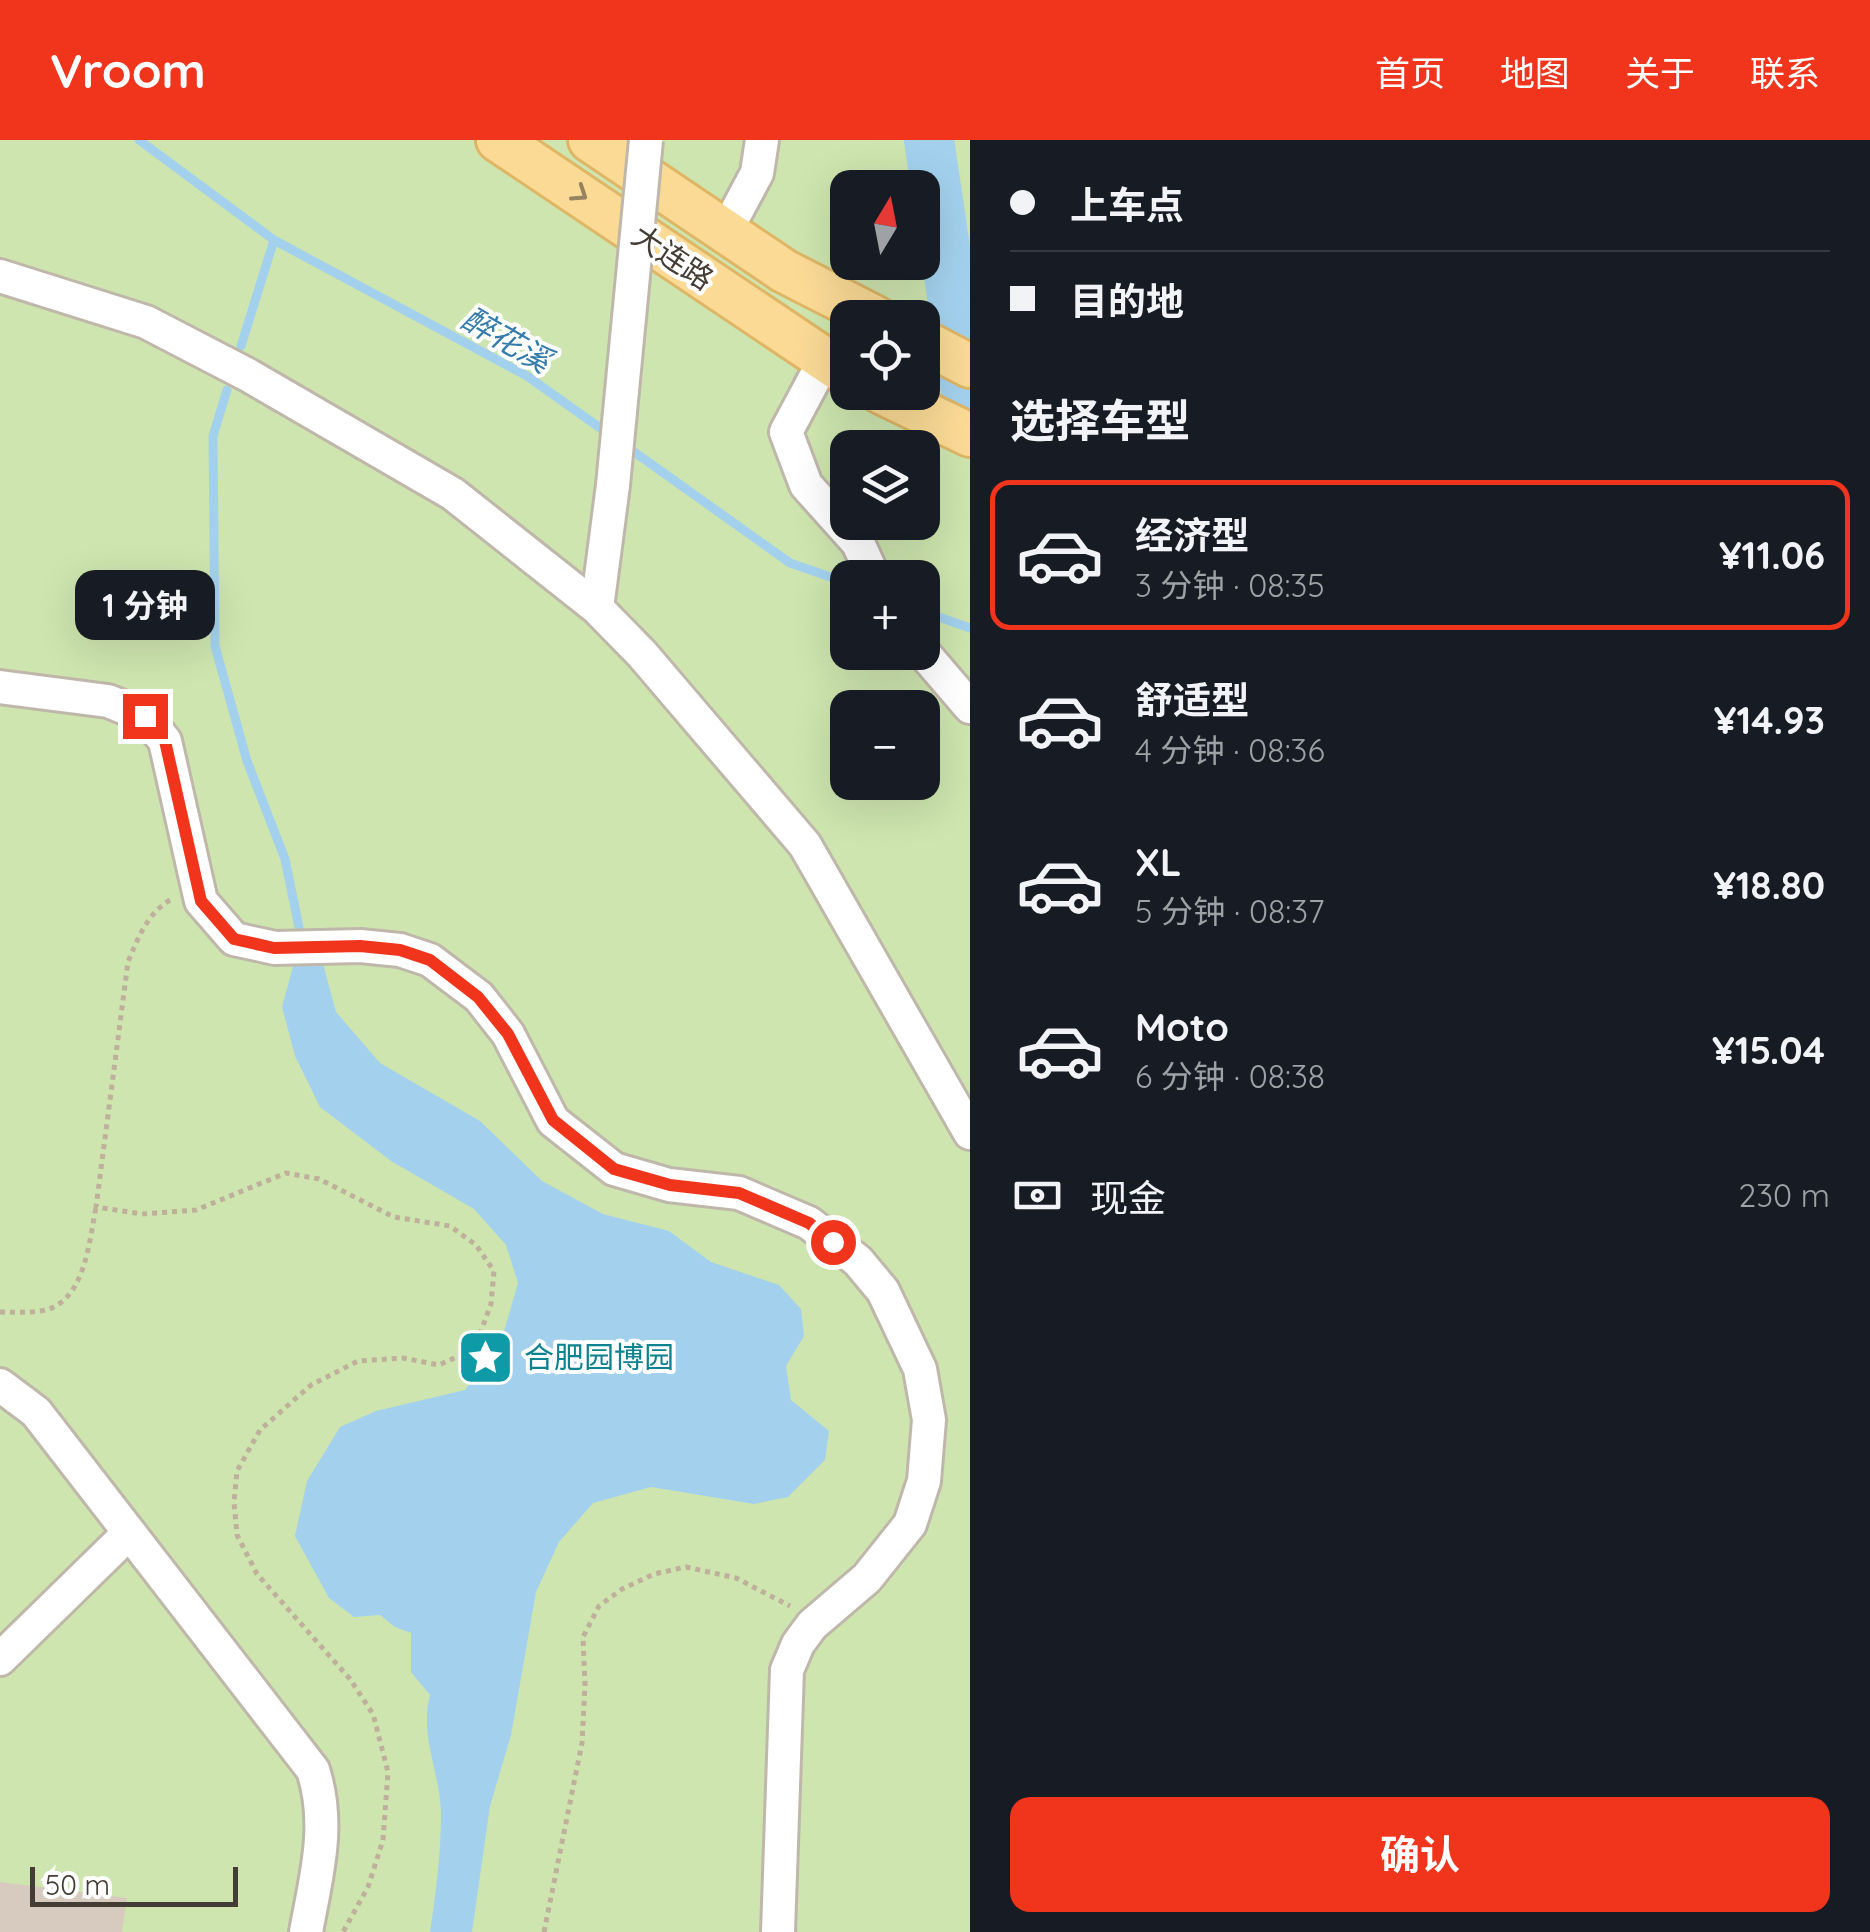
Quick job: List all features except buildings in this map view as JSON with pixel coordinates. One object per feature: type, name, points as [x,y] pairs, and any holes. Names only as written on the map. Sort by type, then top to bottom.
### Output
[{"type":"main road","name":"大连路","points":[[498,140],[830,363]]},
{"type":"main road","name":"大连路","points":[[590,140],[784,271],[841,300]]},
{"type":"main road","points":[[940,351],[970,366]]},
{"type":"main road","points":[[918,410],[970,435]]},
{"type":"street","points":[[597,608],[613,485],[646,140]]},
{"type":"street","points":[[726,231],[758,174],[762,140]]},
{"type":"street","points":[[0,276],[146,322],[248,375],[452,494],[597,608],[642,654],[805,845],[970,1133]]},
{"type":"street","points":[[830,375],[786,432],[806,486],[858,543],[866,560]]},
{"type":"street","points":[[938,670],[970,706]]},
{"type":"street","points":[[0,687],[108,701],[145,716],[165,741],[201,901],[234,939],[274,948],[360,946],[400,950],[430,960],[478,997],[508,1034],[553,1120],[614,1169],[670,1185],[739,1193],[809,1223],[858,1260],[883,1291],[920,1369],[929,1420],[924,1481],[910,1524],[867,1578],[812,1625],[798,1644],[787,1670],[778,1932]]},
{"type":"street","points":[[0,1385],[36,1412],[313,1770],[322,1798],[323,1835],[306,1932]]},
{"type":"street","points":[[0,1659],[129,1533]]},
{"type":"path","points":[[0,1312],[43,1311],[65,1299],[86,1260],[128,962],[142,929],[160,906],[197,883]]},
{"type":"path","points":[[96,1207],[142,1214],[196,1210],[286,1173],[319,1179],[394,1217],[450,1226],[476,1245],[494,1271],[491,1304],[481,1331],[463,1354],[439,1365],[403,1358],[358,1361],[311,1384],[260,1430],[237,1471],[237,1536],[257,1574],[350,1679],[373,1714],[388,1772],[383,1840],[368,1887],[343,1932]]},
{"type":"path","points":[[544,1932],[582,1743],[583,1637],[599,1606],[622,1589],[654,1574],[686,1567],[736,1578],[784,1600],[812,1625]]},
{"type":"green space","name":"合肥园博园","points":[[0,140],[970,140],[970,1932],[0,1932]]},
{"type":"water","points":[[295,959],[322,960],[336,1012],[380,1063],[480,1121],[542,1181],[603,1214],[669,1231],[711,1262],[779,1285],[801,1309],[804,1336],[786,1366],[791,1400],[829,1431],[825,1460],[788,1497],[754,1504],[651,1487],[593,1503],[559,1542],[536,1592],[511,1735],[490,1806],[472,1932],[430,1932],[441,1813],[428,1739],[430,1695],[411,1672],[411,1633],[380,1615],[354,1617],[329,1598],[295,1536],[307,1481],[340,1427],[376,1411],[465,1390],[500,1345],[518,1283],[506,1245],[474,1209],[391,1161],[320,1107],[295,1056],[282,1007]]},
{"type":"waterway","name":"醉花溪","points":[[139,140],[274,240],[527,376],[610,435]]},
{"type":"waterway","points":[[929,140],[970,417]]},
{"type":"waterway","points":[[241,346],[274,240]]},
{"type":"waterway","points":[[227,390],[213,436],[215,646],[247,761],[285,859],[302,942]]},
{"type":"waterway","name":"醉花溪","points":[[623,444],[790,563],[830,577]]},
{"type":"waterway","name":"醉花溪","points":[[940,617],[970,628]]},
{"type":"place","name":"合肥园博园","points":[[485,1357]]},
{"type":"route","points":[[145,716],[165,741],[201,901],[234,939],[274,948],[360,946],[400,950],[430,960],[478,997],[508,1034],[553,1120],[614,1169],[670,1185],[739,1193],[809,1223],[833,1242]]}]
